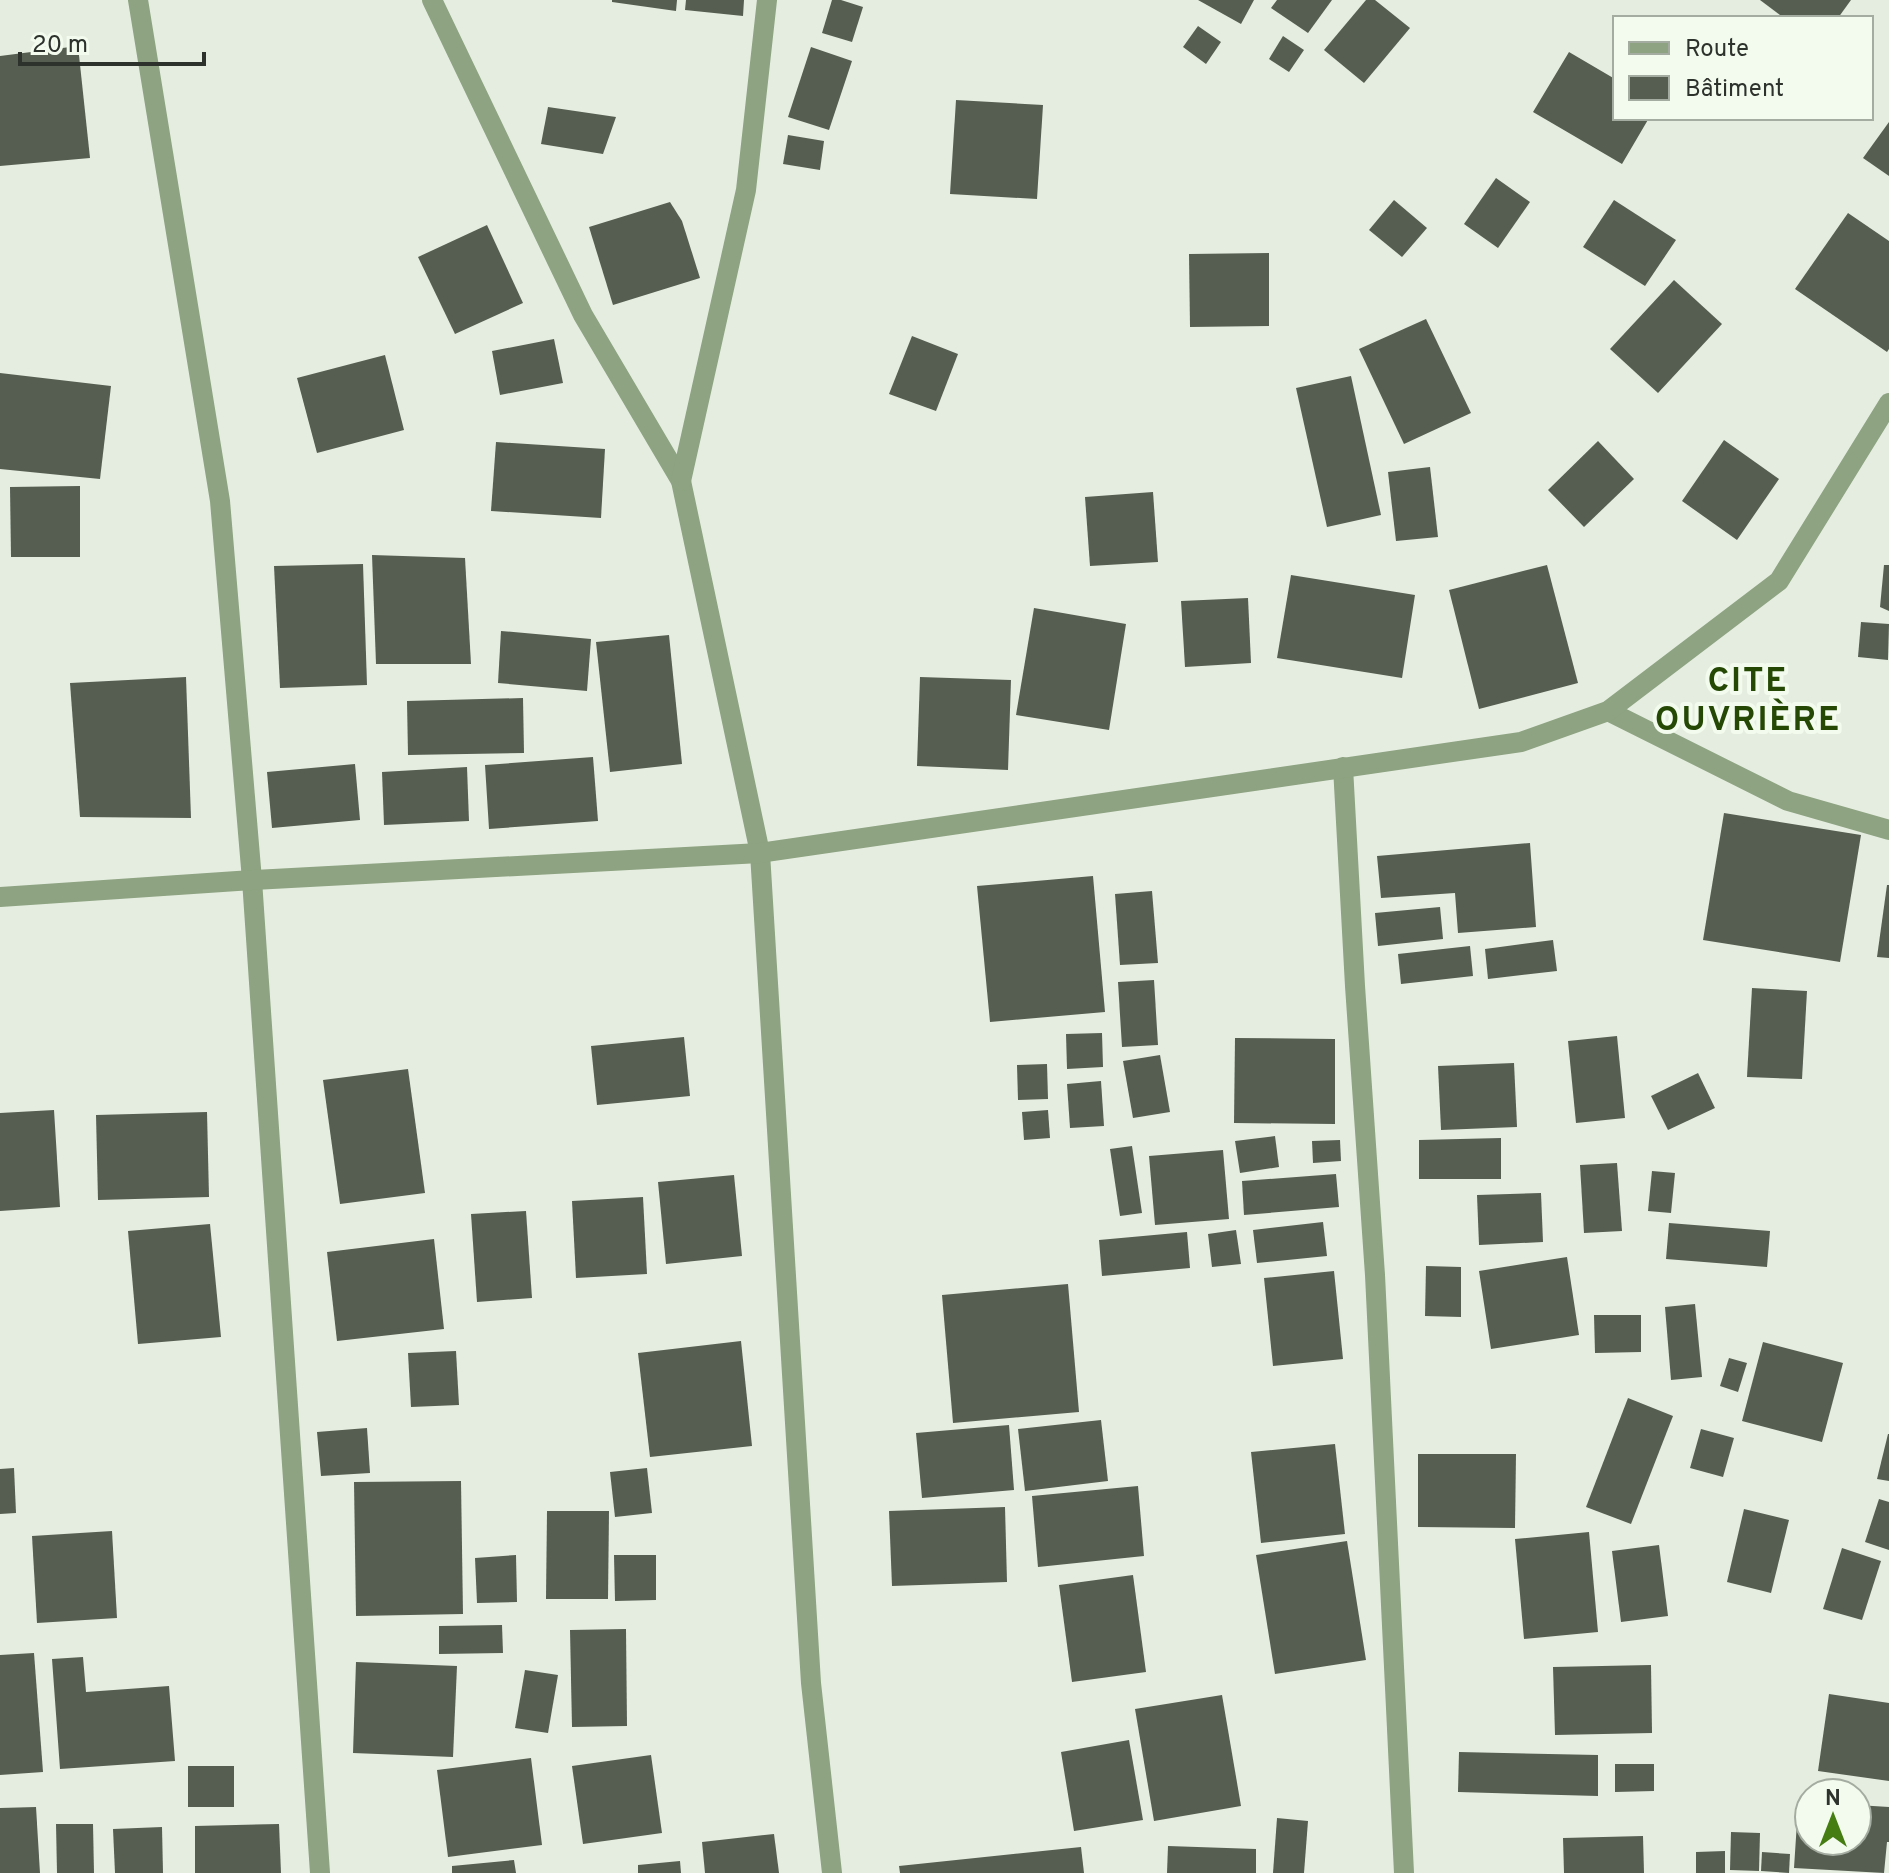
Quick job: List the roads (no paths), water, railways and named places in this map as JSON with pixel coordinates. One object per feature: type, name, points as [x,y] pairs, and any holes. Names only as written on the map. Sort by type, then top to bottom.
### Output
[{"type":"street","points":[[138,0],[220,501],[252,880],[320,1873]]},
{"type":"street","points":[[432,0],[583,315],[681,481],[760,853],[811,1683],[832,1873]]},
{"type":"street","points":[[681,481],[746,190],[767,0]]},
{"type":"street","points":[[0,897],[252,880],[760,853],[1521,742],[1608,711],[1779,581],[1889,403]]},
{"type":"street","points":[[1608,711],[1788,801],[1889,830]]},
{"type":"street","points":[[1343,767],[1375,1275],[1404,1873]]},
{"type":"district","name":"CITE OUVRIÈRE","points":[[1748,698]]}]
